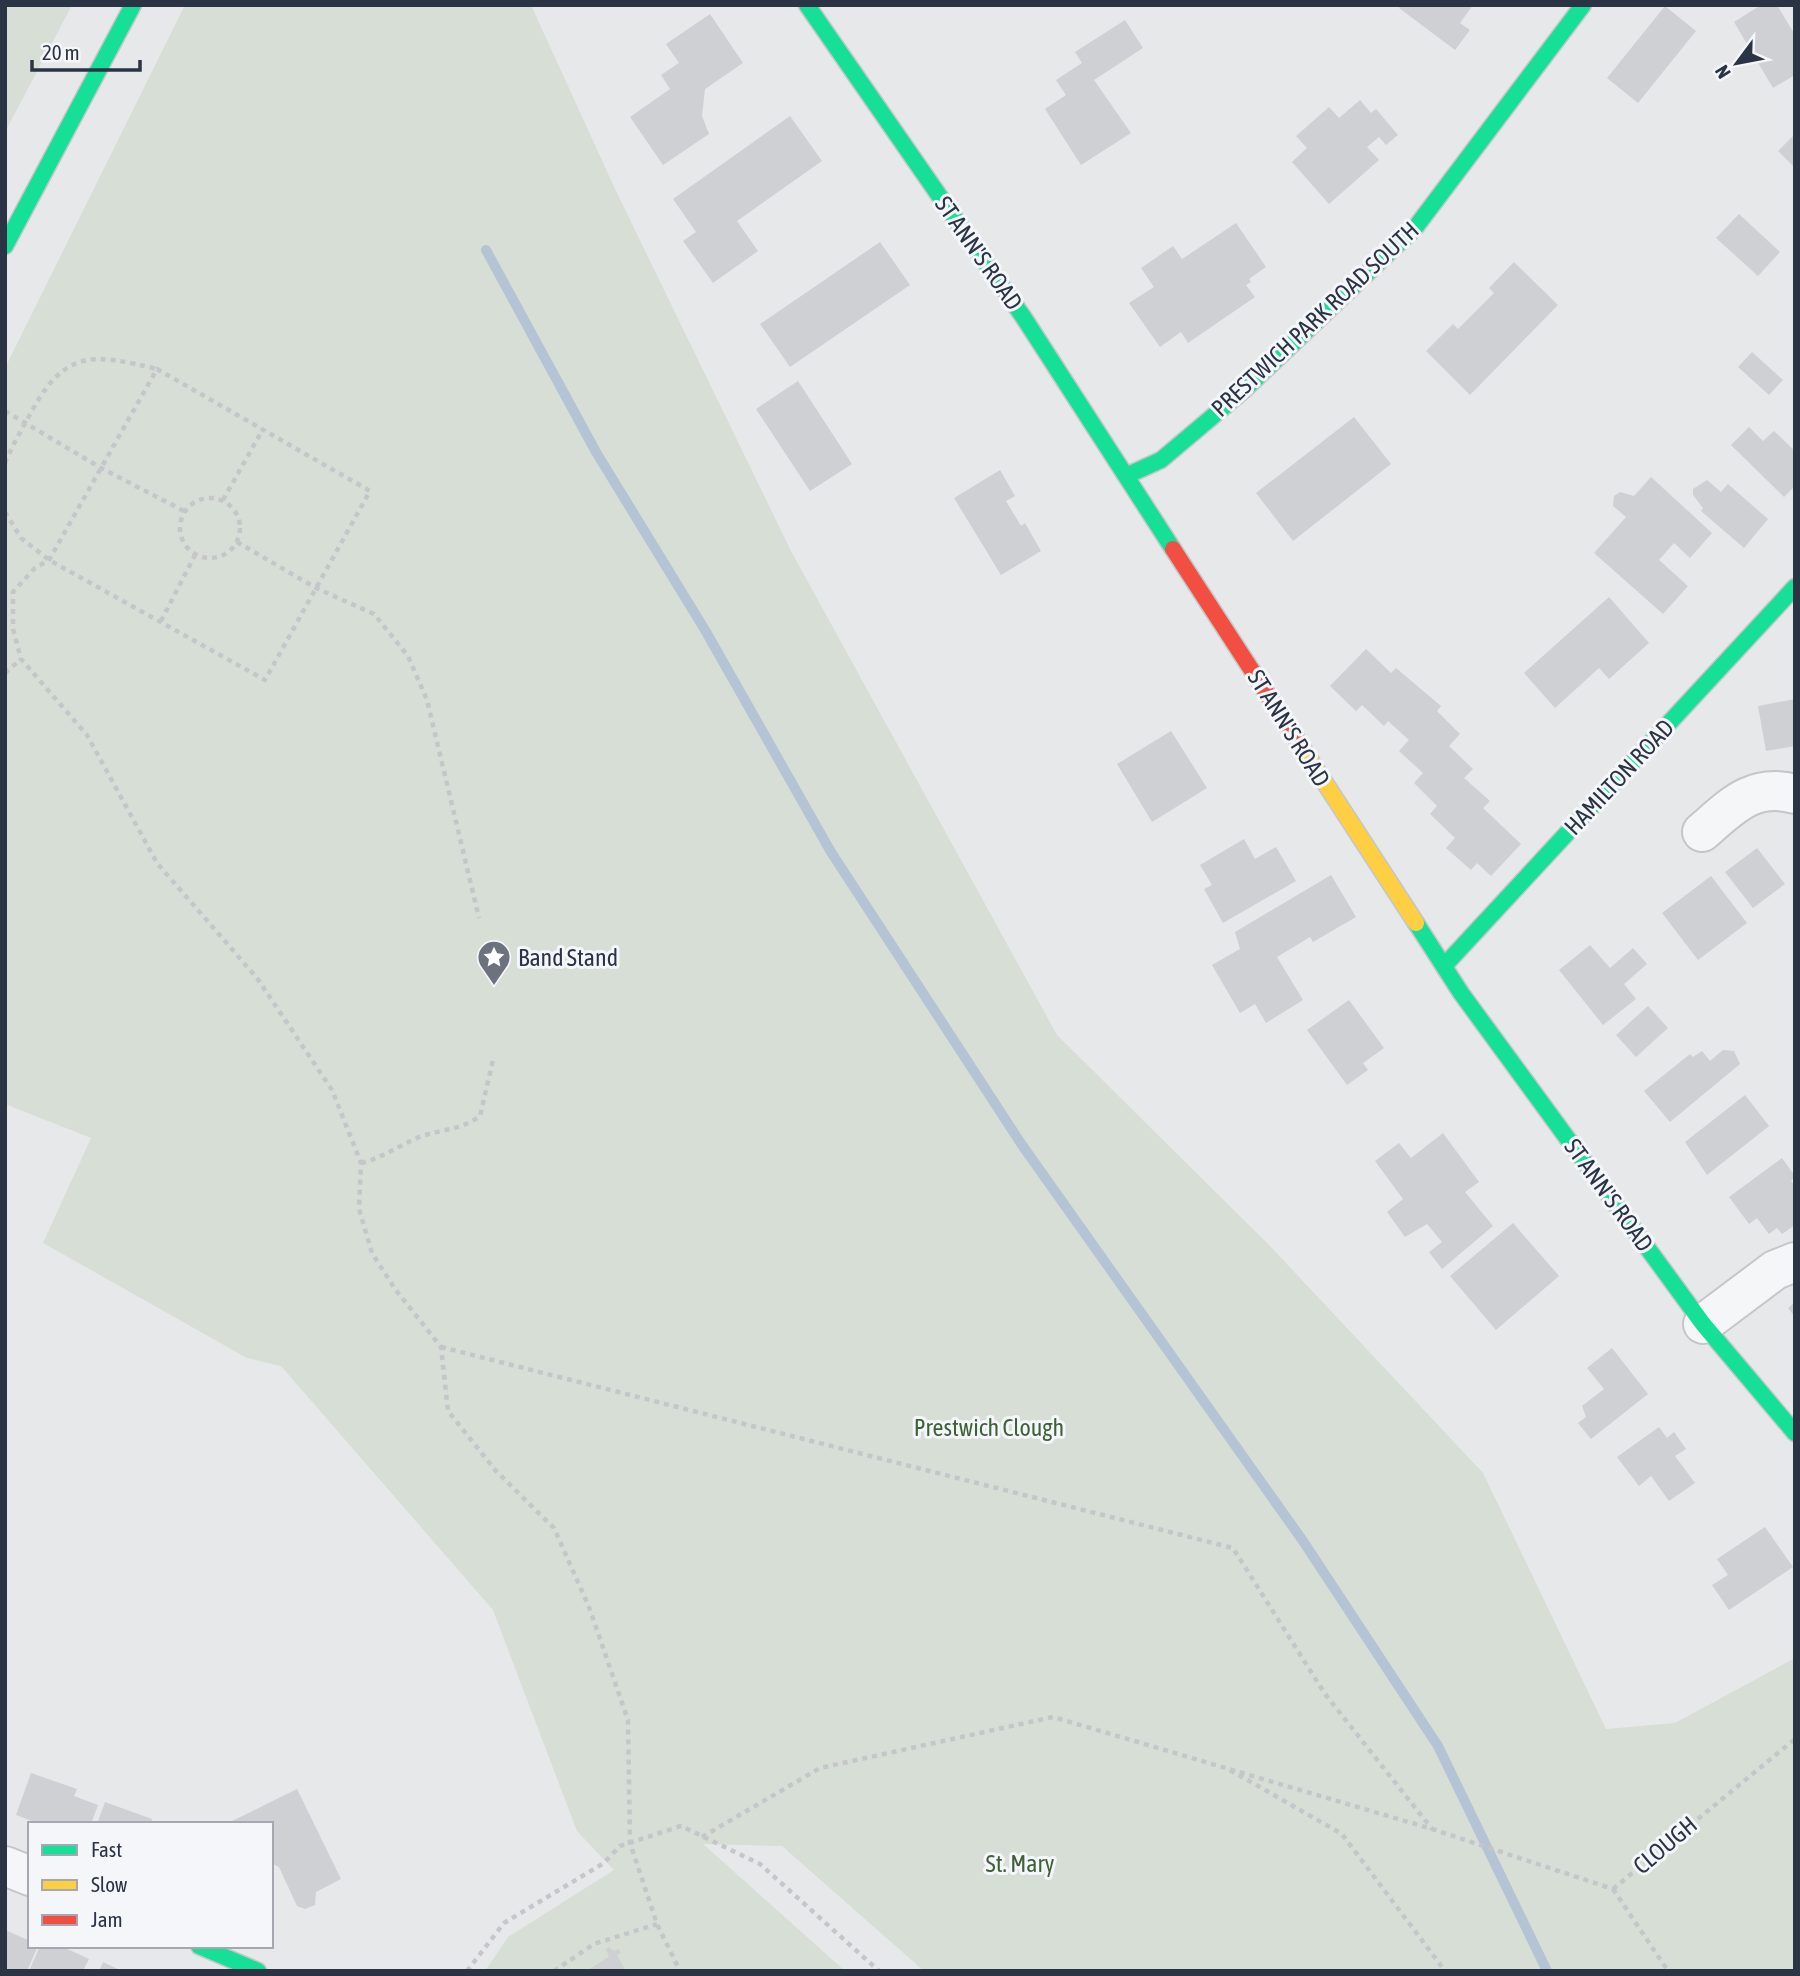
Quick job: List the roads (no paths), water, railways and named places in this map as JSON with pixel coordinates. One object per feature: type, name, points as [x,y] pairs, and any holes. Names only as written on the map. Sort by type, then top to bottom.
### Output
[{"type":"main road","points":[[5,246],[133,5]]},
{"type":"main road","name":"ST ANN'S ROAD","points":[[807,5],[1024,318],[1128,475],[1362,844],[1444,966],[1703,1324],[1795,1433]]},
{"type":"main road","name":"PRESTWICH PARK ROAD SOUTH","points":[[1128,475],[1161,460],[1244,390],[1415,229],[1583,5]]},
{"type":"main road","name":"HAMILTON ROAD","points":[[1444,966],[1795,587]]},
{"type":"main road","points":[[204,1948],[258,1971]]},
{"type":"street","points":[[1702,832],[1743,797],[1757,791],[1795,794]]},
{"type":"street","points":[[1703,1324],[1776,1270],[1795,1262]]},
{"type":"street","points":[[5,1866],[28,1875]]},
{"type":"waterway","points":[[486,250],[596,452],[705,630],[831,852],[1022,1145],[1303,1541],[1438,1746],[1547,1971]]},
{"type":"place","name":"Band Stand","points":[[494,987]]},
{"type":"park label","name":"Prestwich Clough","points":[[989,1427]]},
{"type":"park label","name":"St. Mary","points":[[1020,1863]]}]
